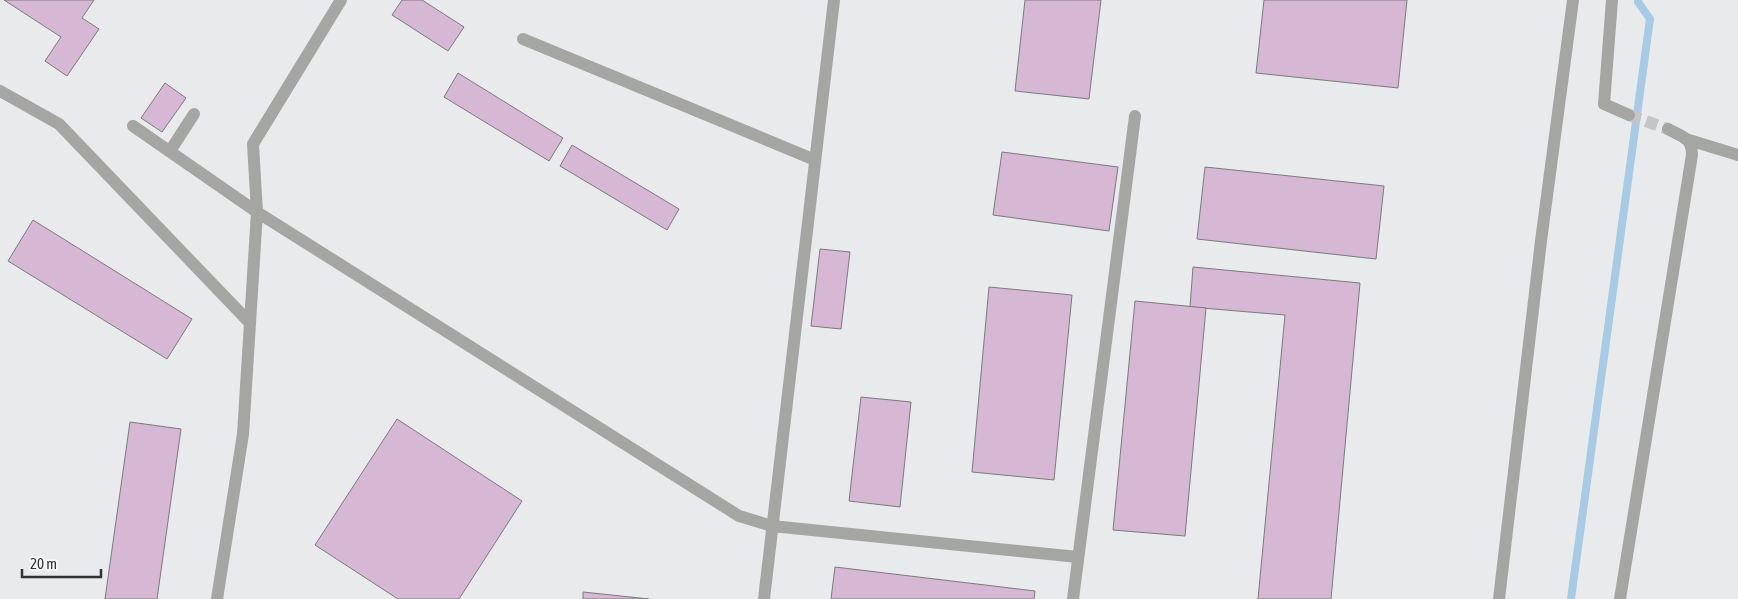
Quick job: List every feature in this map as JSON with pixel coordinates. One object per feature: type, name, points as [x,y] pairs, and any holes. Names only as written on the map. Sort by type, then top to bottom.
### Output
[{"type":"lane","points":[[217,599],[242,434],[257,212],[253,144],[341,0]]},
{"type":"lane","points":[[764,599],[834,0]]},
{"type":"lane","points":[[1499,599],[1541,241],[1573,0]]},
{"type":"lane","points":[[1612,0],[1604,104],[1629,115]]},
{"type":"lane","points":[[523,39],[815,160]]},
{"type":"lane","points":[[0,91],[59,124],[250,323]]},
{"type":"lane","points":[[170,151],[194,114]]},
{"type":"lane","points":[[1073,599],[1135,116]]},
{"type":"lane","points":[[134,126],[257,212],[739,516],[772,526],[1078,557]]},
{"type":"lane","points":[[1668,129],[1689,140],[1738,155]]},
{"type":"lane","points":[[1620,599],[1692,155],[1692,146],[1689,140]]},
{"type":"building","points":[[4,0],[94,0],[82,18],[99,29],[67,76],[45,61],[61,37]]},
{"type":"building","points":[[402,0],[422,0],[464,27],[448,51],[392,15]]},
{"type":"building","points":[[1025,0],[1101,0],[1089,99],[1015,91]]},
{"type":"building","points":[[1264,0],[1407,0],[1398,88],[1256,73]]},
{"type":"building","points":[[458,73],[563,138],[549,161],[444,97]]},
{"type":"building","points":[[165,83],[186,98],[162,132],[141,118]]},
{"type":"building","points":[[572,145],[679,209],[667,230],[560,166]]},
{"type":"building","points":[[1002,152],[1118,167],[1109,231],[993,215]]},
{"type":"building","points":[[1205,167],[1384,186],[1376,259],[1197,239]]},
{"type":"building","points":[[33,220],[192,319],[167,359],[8,261]]},
{"type":"building","points":[[820,249],[850,252],[841,329],[811,326]]},
{"type":"building","points":[[1193,267],[1360,283],[1331,599],[1258,599],[1285,315],[1190,307]]},
{"type":"building","points":[[989,287],[1072,295],[1054,480],[972,472]]},
{"type":"building","points":[[1135,301],[1206,308],[1185,536],[1113,530]]},
{"type":"building","points":[[861,397],[911,402],[900,507],[849,501]]},
{"type":"building","points":[[397,419],[522,501],[459,599],[398,599],[315,545]]},
{"type":"building","points":[[130,422],[181,429],[157,599],[105,599]]},
{"type":"building","points":[[835,567],[1035,591],[1034,599],[831,599]]},
{"type":"building","points":[[583,592],[649,599],[583,599]]},
{"type":"waterway","points":[[1571,599],[1650,19],[1638,0]]},
{"type":"tunnel","points":[[1629,115],[1668,129]]}]
